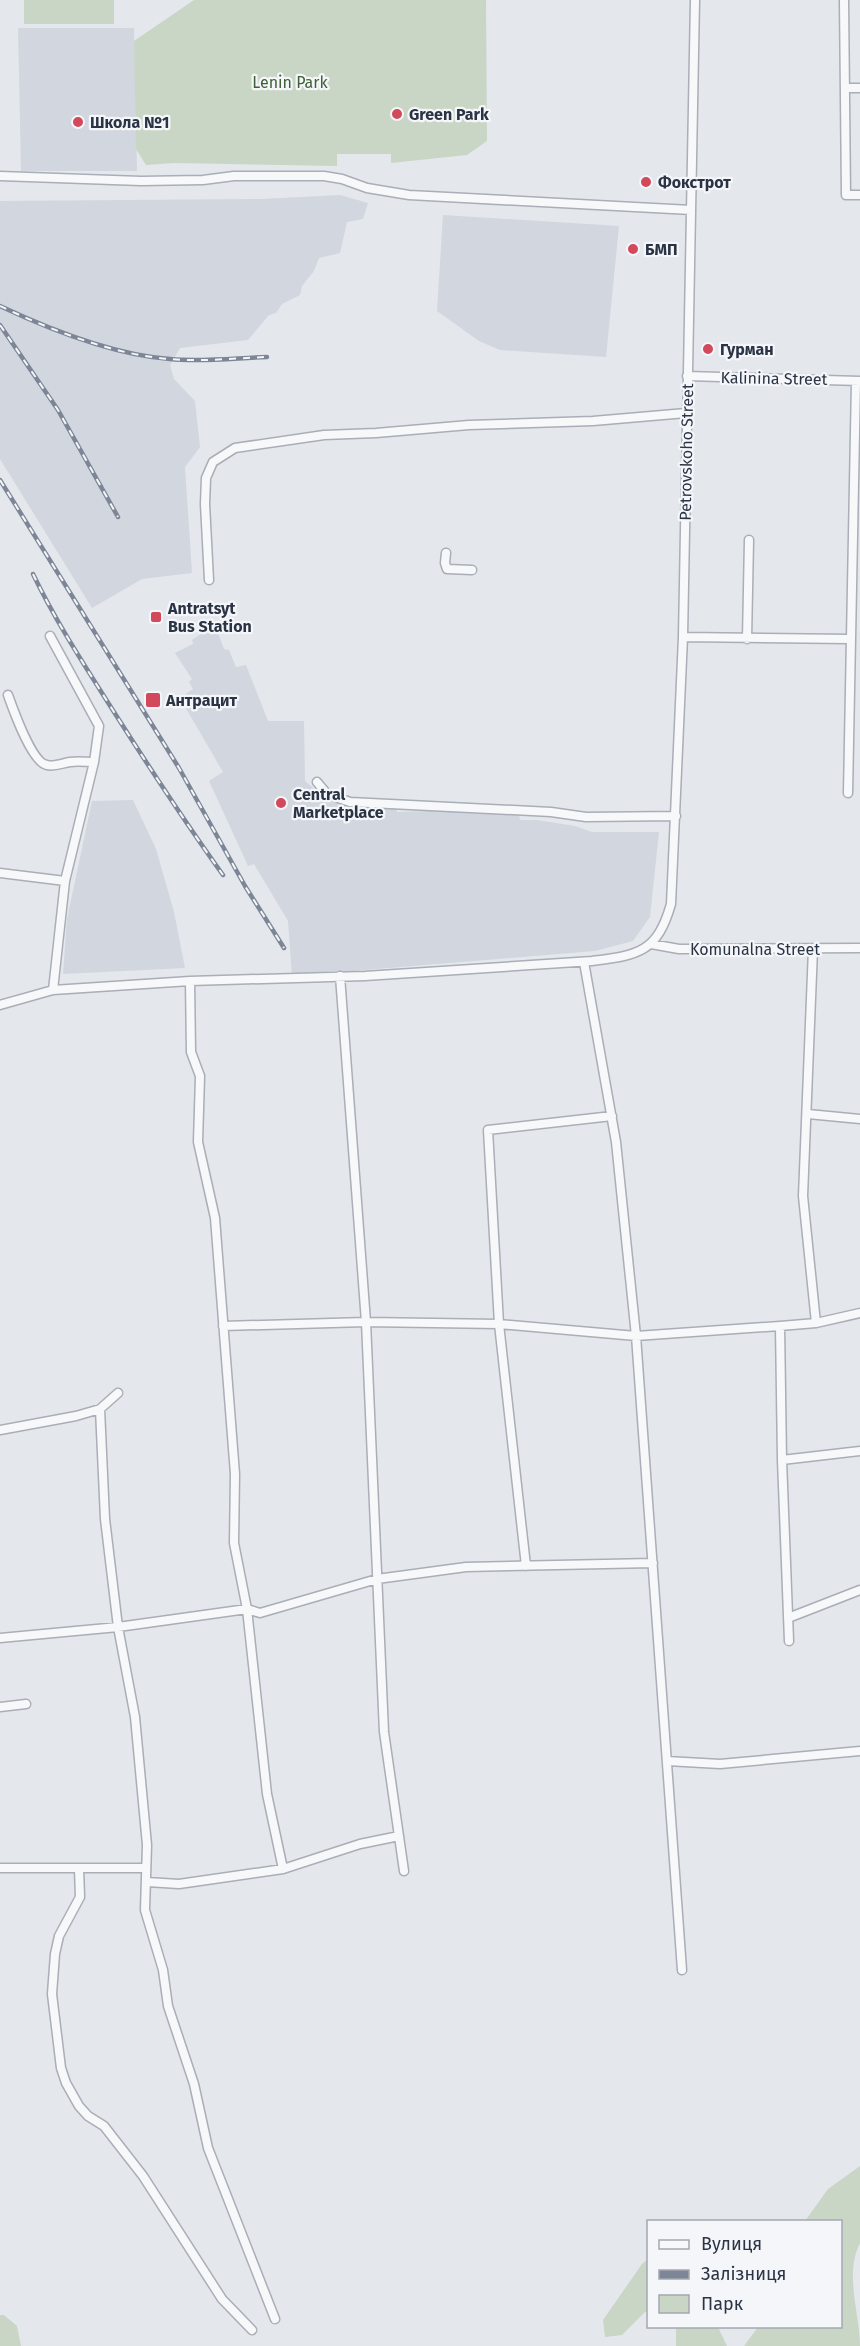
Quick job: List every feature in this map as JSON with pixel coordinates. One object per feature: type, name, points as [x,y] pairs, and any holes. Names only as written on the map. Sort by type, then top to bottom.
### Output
[{"type":"street","name":"Petrovskoho Street","points":[[651,944],[665,925],[671,904],[673,828],[676,816],[683,637],[695,0]]},
{"type":"street","points":[[844,0],[846,195],[860,195]]},
{"type":"street","points":[[845,88],[860,88]]},
{"type":"street","points":[[0,176],[141,181],[203,180],[234,176],[324,176],[342,179],[366,188],[409,195],[691,210]]},
{"type":"street","name":"Kalinina Street","points":[[687,376],[858,381]]},
{"type":"street","points":[[848,793],[858,381]]},
{"type":"street","points":[[209,579],[206,478],[213,462],[236,448],[324,435],[469,425],[593,421],[686,413]]},
{"type":"street","points":[[747,639],[749,540]]},
{"type":"street","points":[[446,553],[447,569],[472,570]]},
{"type":"street","points":[[50,636],[99,726],[94,762],[65,881],[53,990]]},
{"type":"street","points":[[683,637],[850,639]]},
{"type":"street","points":[[8,695],[26,739],[42,764],[94,762]]},
{"type":"street","points":[[317,782],[327,794],[350,802],[551,812],[586,818],[676,816]]},
{"type":"street","points":[[0,873],[65,881]]},
{"type":"street","points":[[0,1005],[53,990],[584,962],[628,956],[651,944]]},
{"type":"street","name":"Komunalna Street","points":[[651,944],[679,949],[860,948]]},
{"type":"street","points":[[813,949],[803,1196],[816,1323]]},
{"type":"street","points":[[584,962],[616,1142],[636,1336],[682,1970]]},
{"type":"street","points":[[340,976],[366,1322],[384,1732],[405,1871]]},
{"type":"street","points":[[190,981],[191,1052],[200,1076],[198,1142],[215,1218],[235,1474],[234,1543],[247,1609],[267,1794],[283,1869]]},
{"type":"street","points":[[808,1114],[860,1119]]},
{"type":"street","points":[[526,1566],[499,1324],[488,1130],[612,1116]]},
{"type":"street","points":[[223,1326],[366,1322],[499,1324],[636,1336],[816,1323],[860,1313]]},
{"type":"street","points":[[780,1326],[782,1460],[789,1641]]},
{"type":"street","points":[[0,1430],[76,1416],[100,1409],[118,1393]]},
{"type":"street","points":[[100,1409],[105,1519],[118,1627],[135,1717],[147,1845],[146,1910],[162,1970],[168,2006],[194,2084],[208,2148],[275,2319]]},
{"type":"street","points":[[782,1460],[860,1450]]},
{"type":"street","points":[[0,1638],[118,1627],[247,1609],[260,1613],[377,1579],[466,1567],[653,1563]]},
{"type":"street","points":[[788,1618],[860,1590]]},
{"type":"street","points":[[0,1707],[26,1704]]},
{"type":"street","points":[[667,1761],[720,1764],[860,1751]]},
{"type":"street","points":[[147,1882],[179,1884],[283,1869],[360,1844],[399,1836]]},
{"type":"street","points":[[0,1868],[146,1868]]},
{"type":"street","points":[[79,1869],[80,1897],[59,1936],[55,1954],[52,1994],[61,2068],[66,2083],[79,2106],[88,2116],[104,2126],[143,2176],[222,2299],[252,2330]]},
{"type":"shaded area","name":"Школа №1","points":[[18,28],[134,28],[137,171],[21,171]]},
{"type":"shaded area","points":[[340,195],[368,203],[363,219],[347,222],[340,253],[319,258],[314,271],[302,286],[300,295],[282,304],[276,313],[269,315],[248,340],[180,348],[170,365],[174,379],[195,401],[200,447],[185,467],[192,573],[142,579],[92,608],[0,459],[0,201],[262,199]]},
{"type":"shaded area","points":[[443,215],[619,226],[606,357],[500,350],[479,341],[437,311]]},
{"type":"shaded area","name":"Central Marketplace","points":[[216,628],[224,649],[229,650],[236,667],[246,665],[268,721],[304,721],[305,781],[325,798],[342,801],[343,806],[396,805],[397,812],[460,810],[460,813],[519,815],[520,820],[537,820],[575,826],[592,832],[659,832],[650,917],[633,941],[595,951],[292,976],[288,921],[254,864],[248,866],[209,781],[223,772],[180,698],[193,689],[189,682],[192,679],[175,653],[193,644],[192,640],[205,631]]},
{"type":"shaded area","points":[[133,800],[156,849],[174,912],[185,968],[63,974],[67,919],[92,801]]},
{"type":"green space","points":[[24,0],[114,0],[114,24],[24,24]]},
{"type":"green space","name":"Lenin Park","points":[[194,0],[486,0],[487,141],[467,155],[391,163],[391,154],[337,154],[337,166],[174,163],[146,165],[136,149],[134,41]]},
{"type":"green space","points":[[860,2166],[860,2243],[855,2255],[853,2281],[860,2346],[744,2346],[757,2328],[842,2328],[842,2220],[806,2220],[828,2189]]},
{"type":"green space","points":[[647,2260],[647,2311],[622,2335],[605,2337],[603,2320]]},
{"type":"green space","points":[[0,2315],[4,2315],[17,2326],[21,2346],[0,2346]]},
{"type":"green space","points":[[676,2328],[718,2328],[727,2346],[676,2346]]},
{"type":"railway","points":[[0,306],[83,340],[149,357],[194,360],[267,357]]},
{"type":"railway","points":[[0,325],[58,410],[118,517]]},
{"type":"railway","points":[[0,480],[179,768],[245,886],[284,948]]},
{"type":"railway","points":[[33,574],[92,678],[223,875]]},
{"type":"place","name":"Green Park","points":[[397,114]]},
{"type":"place","name":"Школа №1","points":[[78,122]]},
{"type":"place","name":"Фокстрот","points":[[646,182]]},
{"type":"place","name":"БМП","points":[[633,249]]},
{"type":"place","name":"Гурман","points":[[708,349]]},
{"type":"place","name":"Antratsyt Bus Station","points":[[156,617]]},
{"type":"place","name":"Антрацит","points":[[153,700]]},
{"type":"place","name":"Central Marketplace","points":[[281,803]]}]
